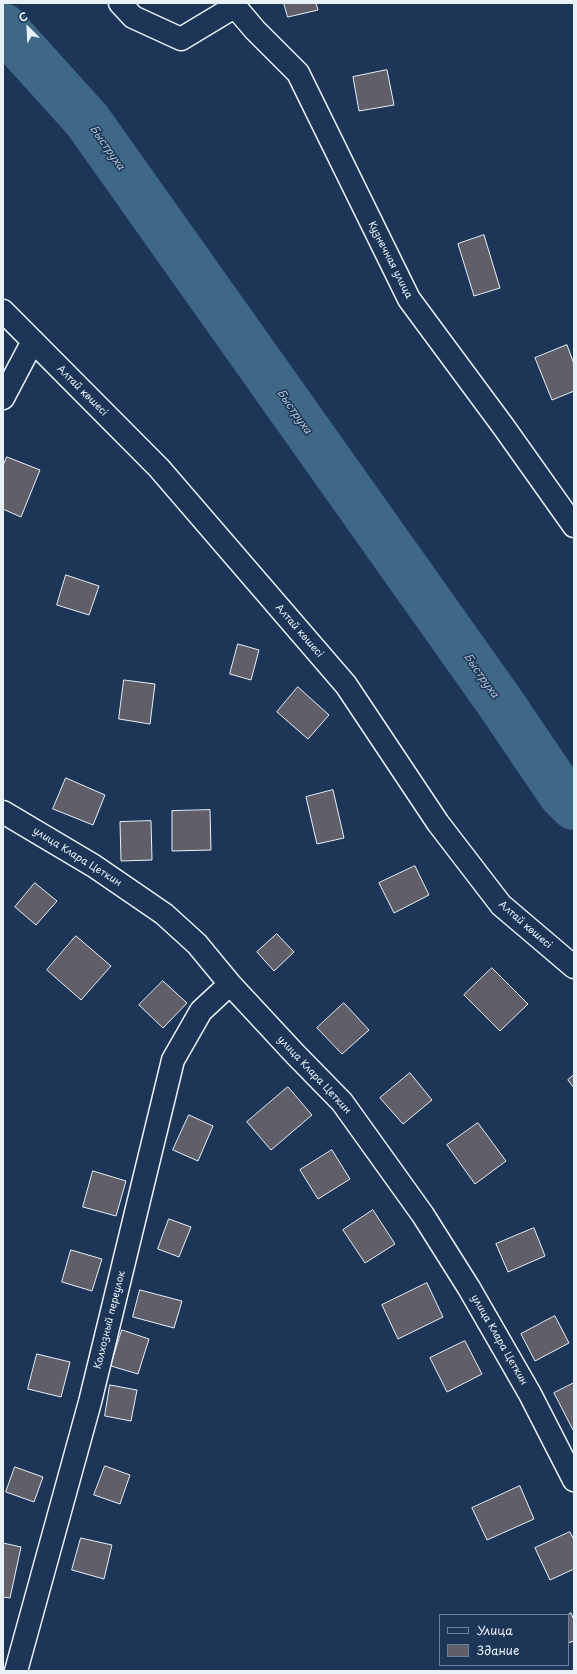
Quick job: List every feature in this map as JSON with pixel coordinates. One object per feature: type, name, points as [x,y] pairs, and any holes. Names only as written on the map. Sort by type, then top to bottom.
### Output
[{"type":"street","name":"Кузнечная улица","points":[[120,3],[133,17],[181,40],[233,5],[298,73],[408,299],[574,526]]},
{"type":"street","name":"Алтай көшесі","points":[[3,311],[159,468],[346,685],[438,823],[501,905],[574,967]]},
{"type":"street","points":[[3,398],[33,342]]},
{"type":"street","name":"улица Клара Цеткин","points":[[3,812],[94,866],[164,914],[196,944],[230,984],[342,1102],[423,1215],[469,1288],[526,1388],[574,1480]]},
{"type":"street","name":"Колхозный переулок","points":[[16,1671],[90,1402],[173,1060],[201,1011],[230,984]]},
{"type":"building","points":[[284,3],[316,3],[318,10],[288,17]]},
{"type":"building","points":[[387,70],[394,105],[359,111],[353,77]]},
{"type":"building","points":[[484,235],[500,288],[474,296],[458,244]]},
{"type":"building","points":[[567,345],[574,364],[574,391],[552,400],[535,358]]},
{"type":"building","points":[[7,457],[40,470],[21,517],[3,509],[3,466]]},
{"type":"building","points":[[66,575],[99,586],[89,615],[57,605]]},
{"type":"building","points":[[238,644],[259,650],[251,680],[230,674]]},
{"type":"building","points":[[124,680],[155,684],[150,724],[119,719]]},
{"type":"building","points":[[298,687],[329,715],[308,739],[277,712]]},
{"type":"building","points":[[66,778],[105,795],[93,825],[53,809]]},
{"type":"building","points":[[333,790],[344,838],[317,844],[306,797]]},
{"type":"building","points":[[210,810],[211,850],[172,851],[172,811]]},
{"type":"building","points":[[151,821],[152,860],[121,861],[120,822]]},
{"type":"building","points":[[415,866],[429,895],[394,913],[379,883]]},
{"type":"building","points":[[35,883],[57,901],[36,925],[15,907]]},
{"type":"building","points":[[277,934],[294,952],[274,971],[257,952]]},
{"type":"building","points":[[76,936],[111,966],[81,1000],[47,970]]},
{"type":"building","points":[[492,968],[528,1004],[500,1031],[464,995]]},
{"type":"building","points":[[163,981],[187,1003],[163,1028],[139,1005]]},
{"type":"building","points":[[344,1003],[369,1030],[342,1054],[317,1028]]},
{"type":"building","points":[[410,1073],[432,1100],[403,1124],[380,1098]]},
{"type":"building","points":[[574,1075],[574,1088],[568,1080]]},
{"type":"building","points":[[288,1087],[312,1115],[271,1150],[247,1122]]},
{"type":"building","points":[[189,1115],[213,1126],[198,1161],[173,1150]]},
{"type":"building","points":[[478,1123],[506,1161],[475,1184],[447,1145]]},
{"type":"building","points":[[332,1150],[350,1179],[318,1199],[300,1170]]},
{"type":"building","points":[[93,1171],[126,1181],[116,1216],[83,1207]]},
{"type":"building","points":[[373,1210],[395,1244],[365,1263],[343,1230]]},
{"type":"building","points":[[169,1219],[191,1227],[179,1257],[158,1249]]},
{"type":"building","points":[[534,1228],[545,1256],[508,1272],[496,1244]]},
{"type":"building","points":[[71,1250],[102,1259],[92,1291],[62,1282]]},
{"type":"building","points":[[427,1283],[443,1317],[398,1339],[382,1305]]},
{"type":"building","points":[[140,1290],[182,1301],[174,1328],[133,1317]]},
{"type":"building","points":[[555,1316],[569,1343],[535,1361],[521,1334]]},
{"type":"building","points":[[122,1330],[149,1339],[138,1374],[111,1366]]},
{"type":"building","points":[[465,1341],[482,1374],[447,1392],[430,1358]]},
{"type":"building","points":[[37,1354],[70,1362],[61,1397],[28,1389]]},
{"type":"building","points":[[574,1383],[574,1430],[573,1430],[554,1393]]},
{"type":"building","points":[[110,1385],[137,1390],[131,1421],[105,1416]]},
{"type":"building","points":[[105,1466],[130,1475],[120,1504],[94,1495]]},
{"type":"building","points":[[15,1467],[43,1477],[34,1502],[6,1492]]},
{"type":"building","points":[[520,1486],[534,1519],[487,1540],[472,1508]]},
{"type":"building","points":[[570,1532],[574,1540],[574,1569],[550,1580],[535,1548]]},
{"type":"building","points":[[81,1538],[112,1545],[104,1579],[72,1570]]},
{"type":"building","points":[[3,1543],[21,1547],[10,1598],[3,1597]]},
{"type":"building","points":[[571,1613],[574,1620],[574,1641],[569,1643],[569,1614]]},
{"type":"waterway","name":"Быструха","points":[[3,27],[87,120],[499,701],[562,794],[574,806]]}]
